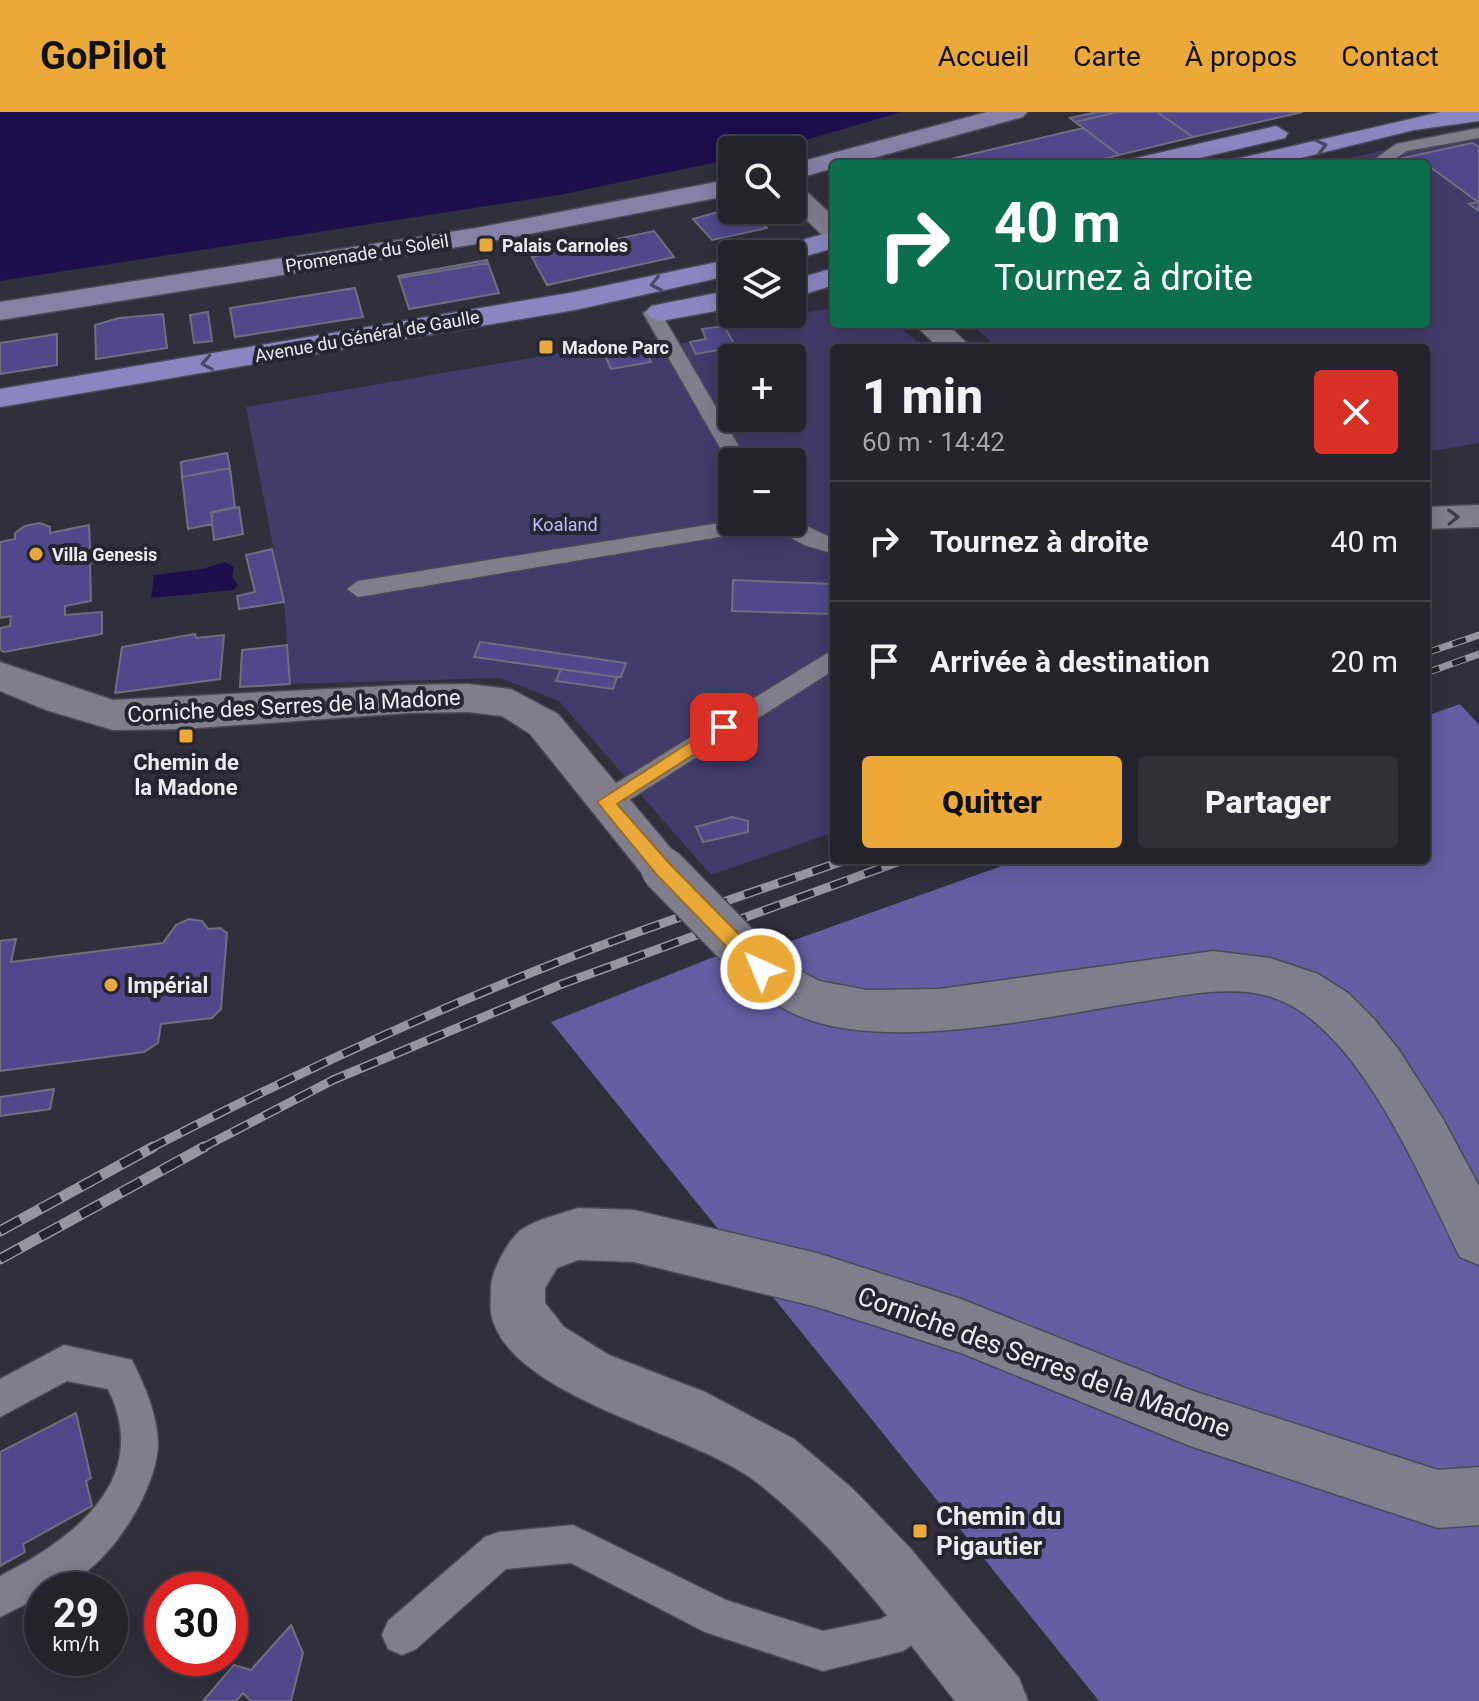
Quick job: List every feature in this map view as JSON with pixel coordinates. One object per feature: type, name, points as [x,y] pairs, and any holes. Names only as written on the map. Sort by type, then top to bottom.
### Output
[{"type":"main road","points":[[1158,160],[1364,112]]},
{"type":"main road","points":[[1261,160],[1414,123],[1479,114]]},
{"type":"main road","points":[[806,247],[830,240]]},
{"type":"main road","name":"Avenue du Général de Gaulle","points":[[0,398],[559,303],[718,270]]},
{"type":"main road","points":[[806,285],[830,277]]},
{"type":"main road","name":"Avenue du Général de Gaulle","points":[[0,424],[718,301]]},
{"type":"street","points":[[837,160],[1015,112]]},
{"type":"street","points":[[806,168],[830,162]]},
{"type":"street","points":[[806,173],[830,187]]},
{"type":"street","name":"Promenade du Soleil","points":[[0,311],[476,236],[718,190]]},
{"type":"street","points":[[806,205],[830,227]]},
{"type":"street","points":[[934,328],[952,344]]},
{"type":"street","points":[[1430,518],[1479,516]]},
{"type":"street","name":"Corniche des Serres de la Madone","points":[[0,676],[60,700],[113,715],[183,714],[407,699],[468,698],[511,703],[544,724],[663,869],[761,969],[809,1000],[867,1011],[939,1010],[1213,971],[1253,975],[1300,987],[1341,1012],[1383,1065],[1479,1239]]},
{"type":"street","name":"Corniche des Serres de la Madone","points":[[996,1701],[925,1613],[832,1510],[774,1459],[685,1412],[592,1377],[545,1346],[518,1313],[518,1281],[539,1249],[578,1234],[634,1236],[817,1280],[961,1326],[1190,1418],[1438,1499],[1479,1496]]},
{"type":"lane","points":[[1382,160],[1402,147],[1479,133]]},
{"type":"lane","points":[[652,313],[730,448]]},
{"type":"lane","points":[[358,589],[718,530]]},
{"type":"lane","points":[[806,534],[830,545]]},
{"type":"lane","points":[[606,802],[830,661]]},
{"type":"lane","points":[[0,1399],[64,1363],[119,1373],[134,1399],[142,1452],[123,1500],[79,1551],[0,1597]]},
{"type":"lane","points":[[402,1635],[444,1595],[499,1551],[573,1544],[719,1618],[823,1651],[889,1637],[925,1613]]},
{"type":"green space","points":[[1479,128],[1479,443],[1430,451],[1430,344],[994,344],[976,328],[1430,328],[1430,160],[1341,160]]},
{"type":"green space","name":"Koaland","points":[[830,309],[830,328],[901,328],[920,344],[830,344],[830,833],[711,875],[559,701],[500,678],[290,684],[284,602],[246,407],[624,342],[629,353],[706,339],[702,329],[718,326],[806,328],[806,312]]},
{"type":"shaded area","points":[[0,112],[901,112],[806,140],[806,136],[718,136],[718,162],[559,195],[0,281]]},
{"type":"shaded area","points":[[225,562],[234,567],[232,577],[238,585],[234,590],[151,598],[154,575],[202,569]]},
{"type":"shaded area","points":[[1460,704],[1479,725],[1479,1701],[1099,1701],[551,1022],[711,958],[783,944],[1008,864],[1430,864],[1430,715]]},
{"type":"building","points":[[1097,112],[1118,112],[1075,122],[1070,118]]},
{"type":"building","points":[[1118,112],[1157,112],[1193,137],[1119,155],[1075,122]]},
{"type":"building","points":[[1157,112],[1303,112],[1193,137]]},
{"type":"building","points":[[1083,128],[1119,155],[1098,160],[946,160]]},
{"type":"building","points":[[1472,143],[1479,147],[1479,211],[1469,204],[1478,202],[1430,167],[1430,160],[1403,158]]},
{"type":"building","points":[[718,212],[718,224],[763,224],[767,228],[712,240],[693,219]]},
{"type":"building","points":[[654,231],[674,257],[547,285],[532,257]]},
{"type":"building","points":[[487,260],[488,263],[398,276]]},
{"type":"building","points":[[488,263],[499,293],[409,309],[399,278]]},
{"type":"building","points":[[355,288],[363,317],[235,337],[230,308]]},
{"type":"building","points":[[208,312],[212,341],[194,343],[190,315]]},
{"type":"building","points":[[163,314],[167,348],[96,359],[95,325],[119,318]]},
{"type":"building","points":[[725,328],[734,344],[718,344],[718,350],[696,354],[690,342],[706,339],[702,329]]},
{"type":"building","points":[[57,334],[57,365],[0,374],[0,343]]},
{"type":"building","points":[[624,342],[628,353],[646,350],[651,362],[611,369],[601,346]]},
{"type":"building","points":[[227,453],[230,468],[182,477],[181,462]]},
{"type":"building","points":[[230,468],[235,507],[212,512],[212,524],[188,529],[182,477]]},
{"type":"building","points":[[239,507],[243,534],[214,540],[211,513]]},
{"type":"building","points":[[40,523],[50,527],[50,533],[89,525],[90,548],[101,545],[101,561],[90,563],[91,601],[65,606],[65,615],[102,612],[102,634],[4,652],[0,650],[0,628],[10,626],[11,616],[0,618],[0,542],[15,539],[15,533],[25,526]]},
{"type":"building","points":[[272,549],[284,602],[239,609],[237,596],[255,592],[246,555]]},
{"type":"building","points":[[733,580],[830,584],[830,614],[732,611]]},
{"type":"building","points":[[195,634],[196,638],[224,635],[220,679],[115,693],[122,647]]},
{"type":"building","points":[[480,642],[626,663],[621,677],[617,677],[474,657]]},
{"type":"building","points":[[287,645],[290,684],[240,687],[242,650]]},
{"type":"building","points":[[561,669],[617,677],[613,689],[556,681]]},
{"type":"building","points":[[732,817],[748,821],[748,832],[703,842],[696,827]]},
{"type":"building","name":"Impérial","points":[[189,919],[202,921],[208,929],[220,928],[227,933],[221,1009],[212,1018],[161,1024],[158,1043],[144,1052],[0,1071],[0,941],[16,939],[11,962],[163,943],[176,925]]},
{"type":"building","points":[[54,1089],[50,1109],[0,1116],[0,1097]]},
{"type":"building","points":[[76,1413],[91,1478],[86,1481],[92,1506],[23,1544],[25,1552],[0,1566],[0,1452]]},
{"type":"building","points":[[291,1625],[303,1653],[291,1701],[251,1701],[243,1693],[236,1701],[203,1701],[225,1676],[248,1676],[248,1669],[251,1670]]},
{"type":"railway","points":[[1430,652],[1479,635]]},
{"type":"railway","points":[[1430,672],[1479,654]]},
{"type":"railway","points":[[149,1149],[349,1051],[450,1006],[626,936],[834,864]]},
{"type":"railway","points":[[200,1149],[333,1080],[562,984],[892,864]]},
{"type":"railway","points":[[0,1231],[153,1147]]},
{"type":"railway","points":[[0,1259],[204,1147]]},
{"type":"place","name":"Palais Carnoles","points":[[486,245]]},
{"type":"place","name":"Madone Parc","points":[[546,347]]},
{"type":"place","name":"Villa Genesis","points":[[36,554]]},
{"type":"place","name":"Chemin de la Madone","points":[[186,736]]},
{"type":"place","name":"Impérial","points":[[111,985]]},
{"type":"place","name":"Chemin du Pigautier","points":[[920,1531]]},
{"type":"route","points":[[724,727],[606,802],[663,869],[761,969]]}]
